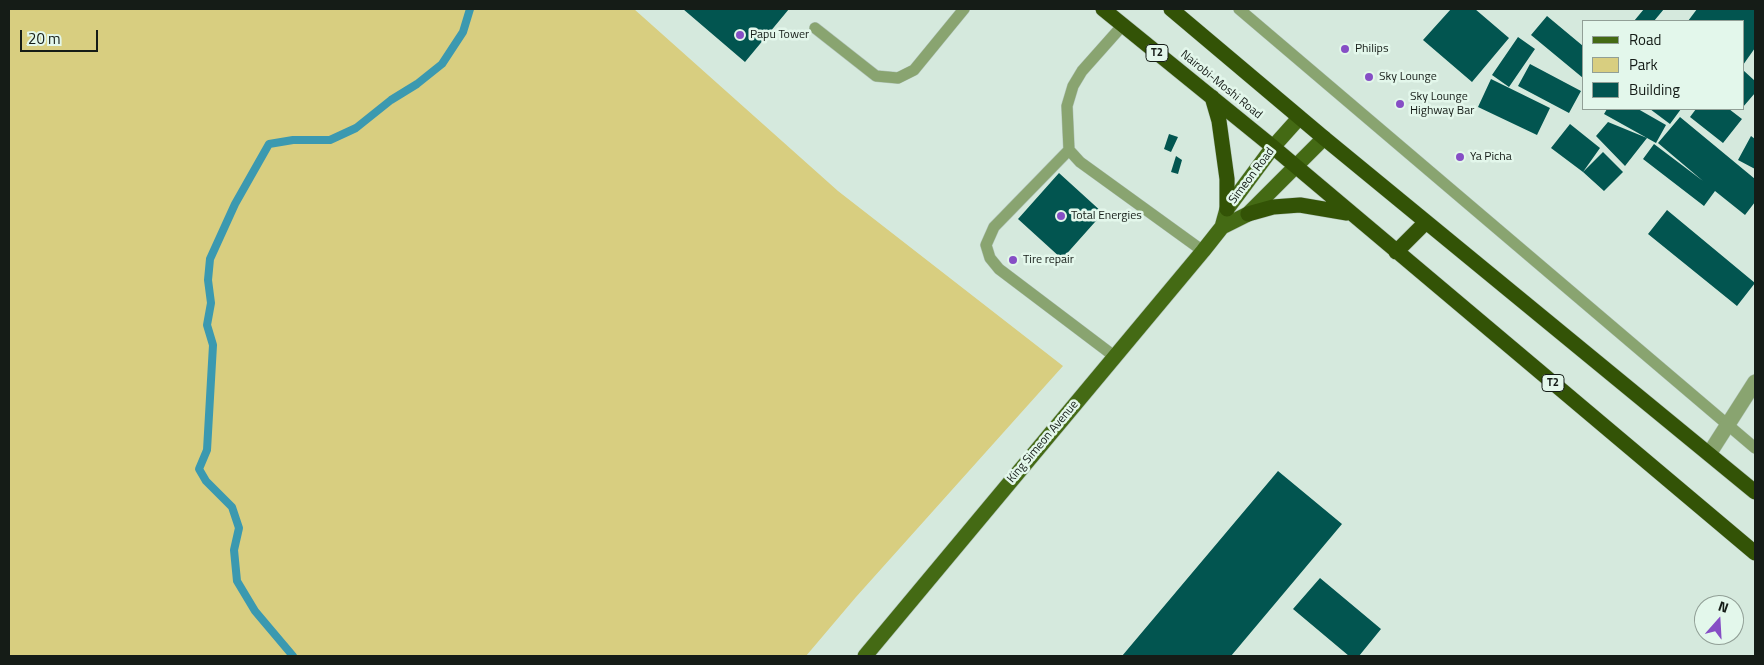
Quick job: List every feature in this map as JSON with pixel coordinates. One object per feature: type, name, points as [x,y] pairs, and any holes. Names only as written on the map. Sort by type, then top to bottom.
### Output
[{"type":"highway","name":"Nairobi-Moshi Road","points":[[1103,9],[1273,147]]},
{"type":"highway","name":"Nairobi-Moshi Road","points":[[1171,9],[1324,138],[1755,492]]},
{"type":"highway","points":[[1212,97],[1219,121],[1227,179],[1227,209]]},
{"type":"highway","name":"T2","points":[[1273,147],[1350,214],[1755,553]]},
{"type":"highway","points":[[1248,214],[1273,207],[1300,204],[1350,214]]},
{"type":"highway","points":[[1396,252],[1426,222]]},
{"type":"main road","name":"Simeon Road","points":[[1222,227],[1227,209],[1273,147],[1300,118]]},
{"type":"main road","name":"Simeon Road","points":[[1222,227],[1248,214],[1324,138]]},
{"type":"main road","name":"King Simeon Avenue","points":[[865,656],[1222,227]]},
{"type":"street","points":[[1709,454],[1755,382]]},
{"type":"lane","points":[[815,28],[876,76],[898,78],[914,70],[964,9]]},
{"type":"lane","points":[[1239,9],[1755,448]]},
{"type":"lane","points":[[1122,26],[1082,71],[1073,86],[1067,106],[1069,150],[1080,162],[1203,251]]},
{"type":"lane","points":[[1069,150],[994,227],[986,245],[990,258],[999,269],[1114,356]]},
{"type":"green space","points":[[9,9],[634,9],[838,191],[1063,366],[856,597],[806,656],[9,656]]},
{"type":"building","name":"Papu Tower","points":[[683,9],[789,9],[745,62]]},
{"type":"building","points":[[1451,9],[1475,9],[1509,38],[1472,82],[1423,40]]},
{"type":"building","points":[[1644,9],[1664,9],[1655,20],[1635,20]]},
{"type":"building","points":[[1697,9],[1755,9],[1755,48],[1744,64],[1744,20],[1689,20]]},
{"type":"building","points":[[1547,16],[1582,45],[1582,77],[1531,35]]},
{"type":"building","points":[[1518,37],[1535,49],[1509,87],[1492,75]]},
{"type":"building","points":[[1530,64],[1581,91],[1569,113],[1518,86]]},
{"type":"building","points":[[1744,71],[1755,81],[1755,93],[1744,106]]},
{"type":"building","points":[[1491,79],[1550,108],[1537,135],[1478,107]]},
{"type":"building","points":[[1606,110],[1640,110],[1666,125],[1656,143],[1604,114]]},
{"type":"building","points":[[1651,110],[1680,110],[1670,124]]},
{"type":"building","points":[[1695,110],[1730,110],[1742,119],[1723,143],[1690,117]]},
{"type":"building","points":[[1680,117],[1755,179],[1755,202],[1745,215],[1715,191],[1704,206],[1643,159],[1654,144],[1703,181],[1658,143]]},
{"type":"building","points":[[1608,122],[1647,138],[1625,166],[1596,136]]},
{"type":"building","points":[[1570,124],[1600,148],[1583,172],[1551,148]]},
{"type":"building","points":[[1169,134],[1178,137],[1171,152],[1164,149]]},
{"type":"building","points":[[1751,136],[1755,139],[1755,169],[1738,160]]},
{"type":"building","points":[[1603,152],[1623,172],[1604,191],[1583,172]]},
{"type":"building","points":[[1176,156],[1182,160],[1178,174],[1171,172]]},
{"type":"building","name":"Total Energies","points":[[1059,173],[1103,213],[1062,259],[1018,219]]},
{"type":"building","points":[[1667,210],[1755,283],[1737,306],[1648,234]]},
{"type":"building","points":[[1278,471],[1342,524],[1231,656],[1122,656]]},
{"type":"building","points":[[1320,578],[1381,629],[1359,656],[1349,656],[1293,609]]},
{"type":"waterway","points":[[293,656],[255,611],[237,581],[234,550],[239,528],[232,507],[206,481],[199,469],[207,450],[213,345],[207,325],[211,303],[208,280],[210,259],[235,204],[269,144],[293,140],[330,140],[356,128],[391,100],[417,84],[442,64],[463,32],[470,9]]},
{"type":"place","name":"Papu Tower","points":[[740,35]]},
{"type":"place","name":"Philips","points":[[1345,49]]},
{"type":"place","name":"Sky Lounge","points":[[1369,77]]},
{"type":"place","name":"Sky Lounge Highway Bar","points":[[1400,104]]},
{"type":"place","name":"Ya Picha","points":[[1460,157]]},
{"type":"place","name":"Total Energies","points":[[1061,216]]},
{"type":"place","name":"Tire repair","points":[[1013,260]]}]
